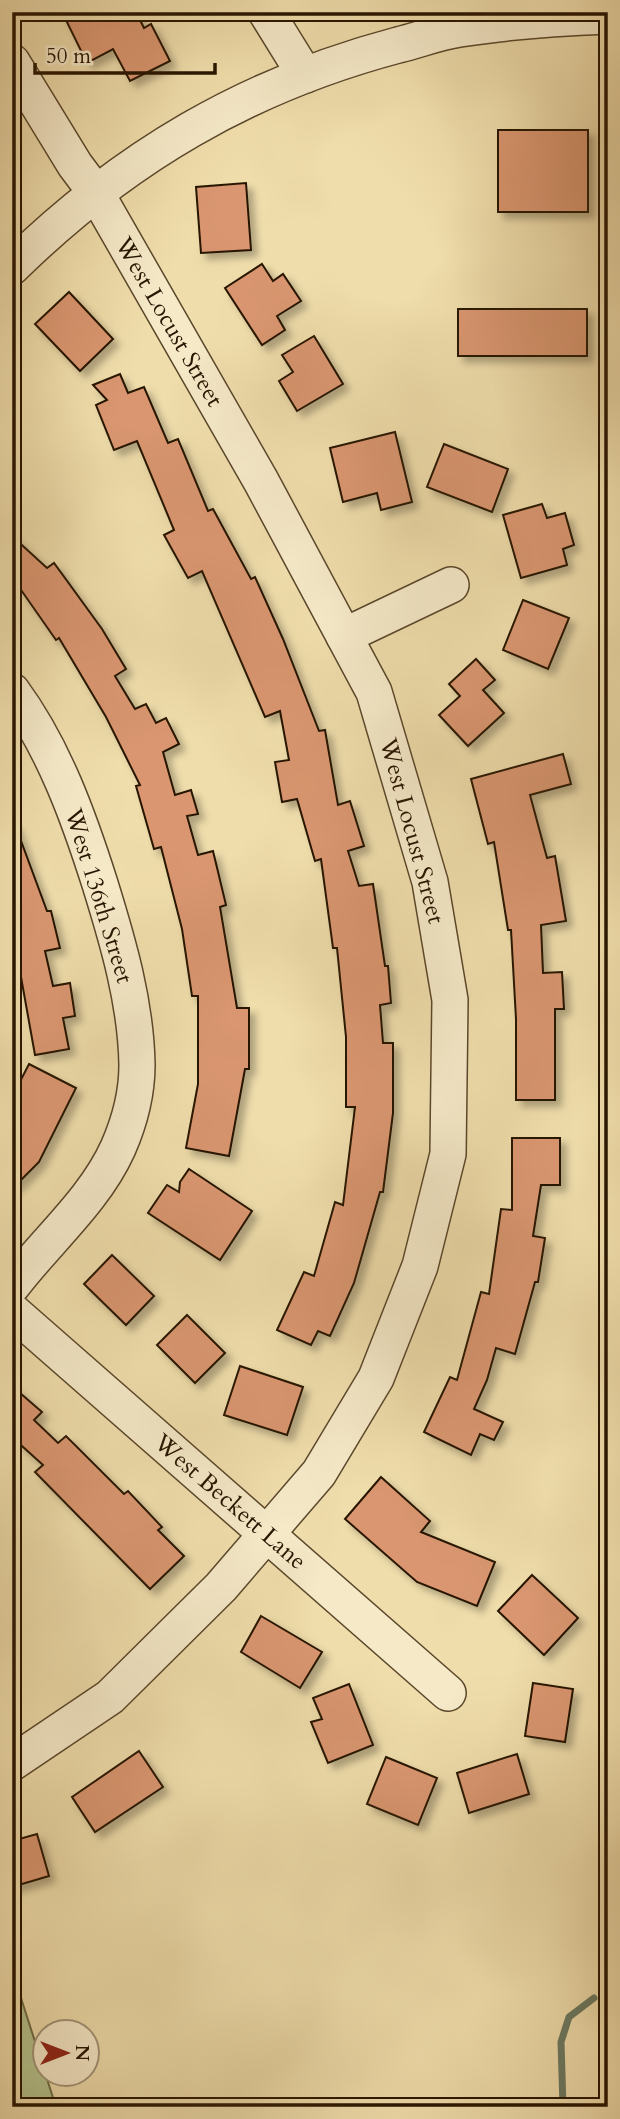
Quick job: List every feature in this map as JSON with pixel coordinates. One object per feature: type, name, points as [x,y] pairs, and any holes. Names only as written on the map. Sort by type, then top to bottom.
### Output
[{"type":"street","points":[[267,12],[306,75]]},
{"type":"street","points":[[12,267],[50,229],[134,163],[194,126],[259,94],[349,58],[458,29],[543,19],[608,16]]},
{"type":"street","name":"West Locust Street","points":[[12,62],[75,165],[96,193],[261,481],[374,692],[430,882],[450,1000],[448,1154],[420,1266],[376,1378],[319,1473],[221,1587],[110,1697],[12,1763]]},
{"type":"street","points":[[344,636],[451,585]]},
{"type":"street","name":"West 136th Street","points":[[12,691],[56,768],[86,839],[116,933],[134,1027],[137,1067],[128,1121],[118,1148],[95,1189],[12,1286]]},
{"type":"street","name":"West Beckett Lane","points":[[12,1311],[449,1693]]},
{"type":"green space","points":[[12,1970],[32,2032],[32,2088],[50,2088],[56,2107],[12,2107]]},
{"type":"building","points":[[62,12],[136,12],[144,28],[151,24],[170,61],[130,81],[113,49],[87,63]]},
{"type":"building","points":[[498,130],[588,130],[588,212],[498,212]]},
{"type":"building","points":[[246,183],[251,250],[201,253],[196,187]]},
{"type":"building","points":[[262,264],[273,281],[283,274],[301,301],[277,316],[285,330],[262,345],[225,288]]},
{"type":"building","points":[[69,292],[113,339],[80,371],[35,324]]},
{"type":"building","points":[[458,309],[587,309],[587,356],[458,356]]},
{"type":"building","points":[[314,336],[343,384],[297,411],[279,381],[293,372],[282,355]]},
{"type":"building","points":[[120,374],[128,393],[144,387],[168,443],[178,439],[208,511],[213,509],[251,579],[255,577],[319,731],[325,730],[338,805],[350,801],[364,846],[348,851],[359,886],[373,884],[385,966],[388,966],[391,1003],[380,1005],[383,1043],[393,1043],[393,1113],[383,1192],[380,1192],[354,1283],[330,1336],[318,1331],[311,1345],[277,1330],[304,1272],[314,1276],[335,1202],[343,1205],[355,1107],[346,1107],[346,1037],[337,948],[333,948],[321,859],[315,861],[297,799],[282,802],[275,762],[289,760],[280,711],[265,717],[202,571],[188,578],[164,535],[174,530],[137,441],[114,450],[96,405],[107,400],[93,385]]},
{"type":"building","points":[[395,432],[412,502],[381,510],[377,493],[343,502],[330,448]]},
{"type":"building","points":[[444,444],[508,469],[492,512],[427,487]]},
{"type":"building","points":[[542,504],[547,518],[565,513],[574,545],[563,549],[567,565],[521,578],[503,515]]},
{"type":"building","points":[[12,536],[47,568],[54,563],[102,629],[126,669],[115,676],[135,709],[146,704],[156,723],[166,718],[179,744],[163,752],[175,795],[191,790],[198,814],[187,816],[198,855],[213,851],[226,905],[220,907],[237,1008],[249,1008],[249,1069],[245,1069],[229,1156],[186,1148],[198,1084],[198,996],[192,996],[182,929],[161,847],[154,849],[136,786],[140,785],[106,717],[59,638],[56,640],[12,577]]},
{"type":"building","points":[[523,600],[569,618],[548,669],[503,650]]},
{"type":"building","points":[[476,659],[495,680],[483,690],[504,713],[468,746],[439,715],[460,696],[449,684]]},
{"type":"building","points":[[563,754],[571,784],[530,795],[547,858],[555,856],[566,921],[541,925],[543,973],[562,972],[564,1009],[555,1009],[555,1100],[516,1100],[516,1019],[511,930],[508,930],[494,842],[488,844],[471,779]]},
{"type":"building","points":[[14,822],[47,911],[51,911],[60,948],[45,951],[53,986],[70,983],[75,1016],[63,1018],[69,1049],[35,1055],[21,977],[17,978],[12,956]]},
{"type":"building","points":[[29,1064],[76,1088],[39,1162],[12,1189],[12,1097]]},
{"type":"building","points":[[512,1138],[560,1138],[560,1185],[541,1185],[533,1236],[545,1238],[538,1282],[535,1282],[515,1354],[496,1348],[487,1380],[474,1409],[503,1422],[494,1440],[480,1434],[471,1455],[424,1432],[450,1377],[457,1380],[481,1292],[489,1294],[501,1209],[512,1210]]},
{"type":"building","points":[[189,1169],[252,1211],[220,1260],[148,1213],[167,1185],[179,1192],[180,1182]]},
{"type":"building","points":[[112,1255],[154,1296],[126,1325],[84,1284]]},
{"type":"building","points":[[187,1315],[225,1353],[195,1383],[157,1345]]},
{"type":"building","points":[[240,1366],[303,1387],[287,1435],[224,1415]]},
{"type":"building","points":[[12,1386],[42,1412],[34,1420],[58,1443],[66,1436],[124,1494],[128,1491],[162,1527],[158,1530],[184,1556],[150,1589],[35,1472],[43,1465],[12,1437]]},
{"type":"building","points":[[381,1477],[430,1521],[421,1532],[495,1562],[477,1606],[417,1582],[345,1519]]},
{"type":"building","points":[[532,1575],[578,1618],[544,1655],[498,1611]]},
{"type":"building","points":[[261,1616],[322,1652],[300,1688],[241,1652]]},
{"type":"building","points":[[533,1683],[573,1689],[565,1742],[525,1736]]},
{"type":"building","points":[[349,1684],[373,1745],[328,1763],[311,1722],[322,1719],[313,1698]]},
{"type":"building","points":[[139,1751],[163,1787],[95,1832],[72,1797]]},
{"type":"building","points":[[517,1754],[529,1794],[469,1813],[457,1773]]},
{"type":"building","points":[[386,1757],[437,1778],[418,1825],[367,1804]]},
{"type":"building","points":[[37,1834],[49,1876],[12,1887],[12,1841]]},
{"type":"waterway","points":[[563,2107],[561,2042],[569,2017],[594,1998]]}]
